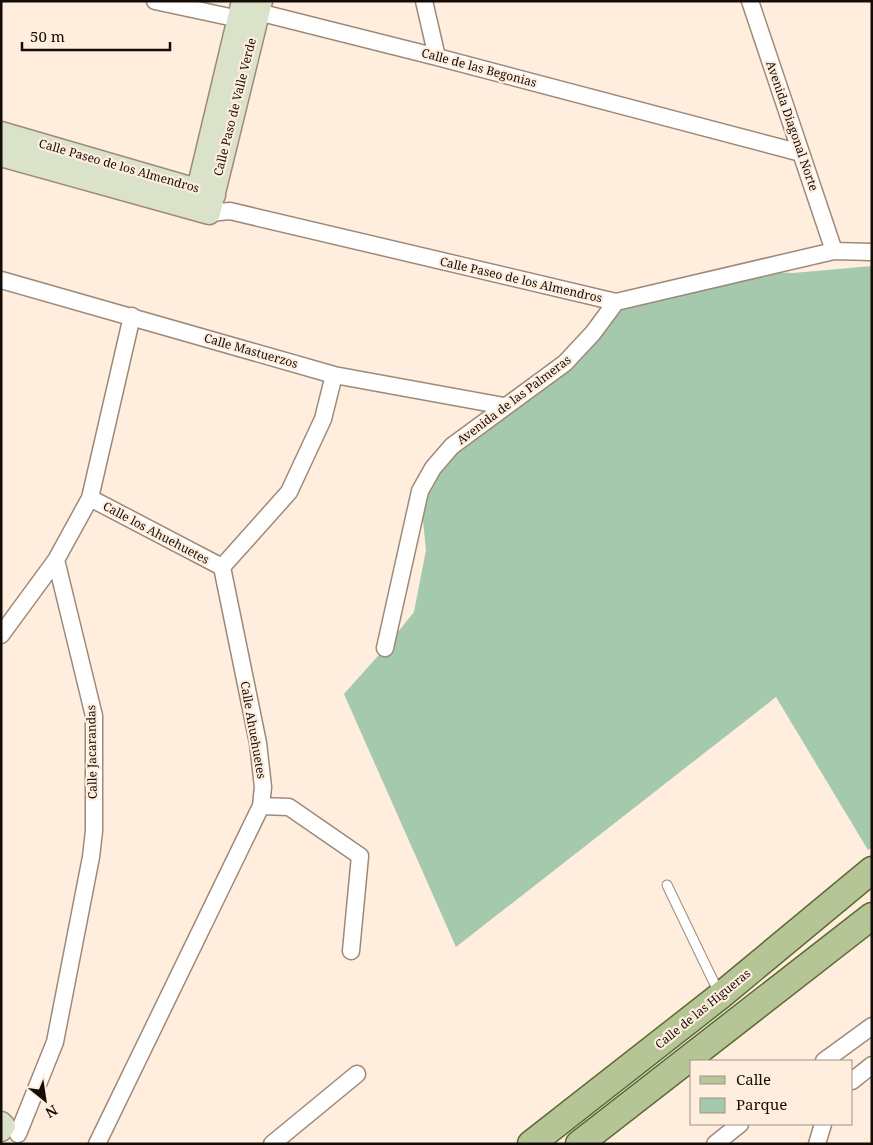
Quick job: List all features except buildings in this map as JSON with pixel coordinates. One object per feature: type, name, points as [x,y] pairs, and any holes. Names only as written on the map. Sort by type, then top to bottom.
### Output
[{"type":"main road","name":"Calle de las Higueras","points":[[531,1144],[720,996],[872,870]]},
{"type":"main road","points":[[831,950],[853,914],[852,900],[846,892]]},
{"type":"main road","points":[[579,1144],[831,950],[872,916]]},
{"type":"street","name":"Calle de las Begonias","points":[[155,1],[250,8],[801,154]]},
{"type":"street","points":[[424,1],[437,56]]},
{"type":"street","name":"Avenida Diagonal Norte","points":[[750,1],[834,251]]},
{"type":"street","name":"Calle Paso de Valle Verde","points":[[209,203],[250,8]]},
{"type":"street","name":"Calle Paseo de los Almendros","points":[[1,133],[209,203]]},
{"type":"street","name":"Calle Paseo de los Almendros","points":[[1,155],[209,203],[616,302],[834,251],[872,252]]},
{"type":"street","name":"Calle Mastuerzos","points":[[1,280],[334,375],[504,406]]},
{"type":"street","name":"Avenida de las Palmeras","points":[[385,648],[420,491],[432,468],[452,446],[565,363],[593,333],[616,302]]},
{"type":"street","points":[[1,635],[56,560],[90,498],[132,316]]},
{"type":"street","points":[[222,568],[288,492],[323,419],[334,375]]},
{"type":"street","name":"Calle los Ahuehuetes","points":[[90,498],[222,568]]},
{"type":"street","name":"Calle Jacarandas","points":[[11,1131],[55,1042],[91,857],[94,831],[94,716],[56,560]]},
{"type":"street","name":"Calle Ahuehuetes","points":[[97,1144],[261,806],[263,787],[258,743],[222,568]]},
{"type":"street","points":[[261,806],[290,807],[360,856],[352,951]]},
{"type":"street","points":[[825,1060],[872,1026]]},
{"type":"street","points":[[853,1080],[872,1065]]},
{"type":"street","points":[[272,1144],[356,1074]]},
{"type":"street","points":[[715,1144],[739,1125]]},
{"type":"street","points":[[817,1144],[823,1125]]},
{"type":"lane","points":[[667,885],[720,996]]},
{"type":"green space","points":[[872,266],[872,847],[868,850],[776,697],[456,947],[344,694],[414,612],[426,550],[420,491],[433,468],[544,379],[616,302],[667,281],[730,271],[793,273]]}]
